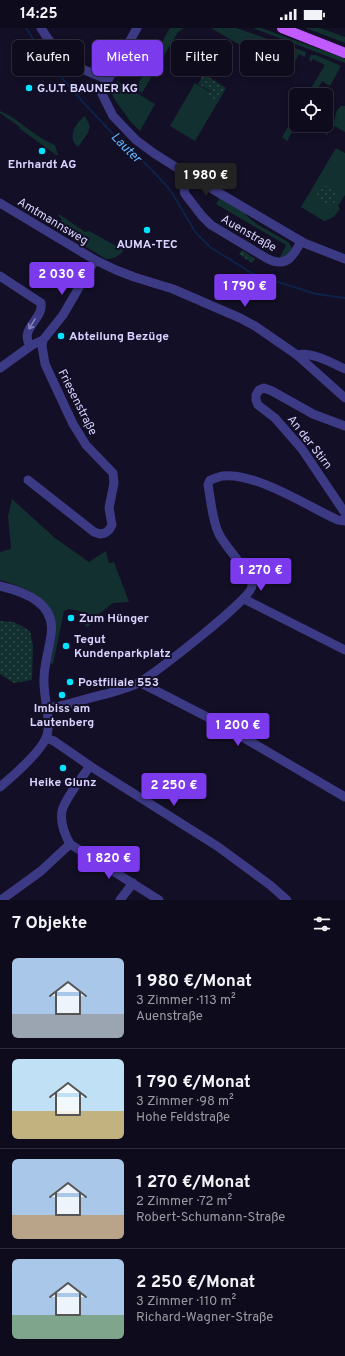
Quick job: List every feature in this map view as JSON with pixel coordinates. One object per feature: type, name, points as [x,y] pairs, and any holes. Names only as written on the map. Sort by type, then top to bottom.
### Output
[{"type":"main road","points":[[282,28],[345,53]]},
{"type":"street","points":[[41,28],[58,52],[64,57],[80,68],[108,80]]},
{"type":"street","name":"Auenstraße","points":[[137,28],[108,80],[102,94],[114,116],[136,140],[187,174],[301,241],[345,259]]},
{"type":"street","name":"Auenstraße","points":[[187,174],[184,189],[185,194],[202,216],[211,225],[268,259],[278,263],[287,260],[296,251],[301,241]]},
{"type":"street","name":"Amtmannsweg","points":[[0,203],[95,260],[134,278],[173,289],[256,326],[297,355],[345,398]]},
{"type":"street","points":[[0,368],[30,346],[43,340],[63,315],[95,260]]},
{"type":"street","points":[[0,276],[41,303],[42,308],[26,335],[26,340],[30,346]]},
{"type":"street","name":"Friesenstraße","points":[[28,480],[94,532],[100,534],[105,533],[112,525],[109,508],[114,483],[113,473],[86,445],[73,424],[45,364],[42,352],[43,340]]},
{"type":"street","points":[[297,355],[306,354],[345,369]]},
{"type":"street","name":"An der Stirn","points":[[345,426],[313,414],[272,390],[264,388],[259,390],[256,395],[258,405],[275,418],[302,449],[345,513]]},
{"type":"street","points":[[46,707],[56,707],[90,698],[119,690],[139,682],[196,640],[244,599],[251,590],[252,584],[237,559],[218,533],[208,485],[210,480],[222,476],[239,477],[256,481],[332,518],[345,521]]},
{"type":"street","points":[[0,586],[28,594],[43,605],[48,614],[52,633],[44,680],[47,722],[46,738],[34,755],[22,768],[0,787]]},
{"type":"street","points":[[244,599],[345,650]]},
{"type":"street","points":[[139,682],[215,721],[345,797]]},
{"type":"street","points":[[46,738],[54,741],[90,766],[217,846],[270,885],[287,900]]},
{"type":"street","points":[[90,766],[65,803],[62,810],[62,822],[70,844],[159,900]]},
{"type":"street","points":[[1,900],[41,871],[70,844]]},
{"type":"street","points":[[120,900],[133,883]]},
{"type":"green space","points":[[170,28],[184,28],[178,32],[173,40],[171,40],[171,44],[163,57],[163,40]]},
{"type":"green space","points":[[211,28],[236,28],[271,40],[240,40],[240,45]]},
{"type":"green space","points":[[253,28],[261,28],[344,58],[345,63],[294,44],[294,40],[285,40]]},
{"type":"green space","points":[[306,28],[320,28],[345,37],[345,43]]},
{"type":"green space","points":[[294,48],[306,52],[305,57],[299,54],[294,64]]},
{"type":"green space","points":[[311,55],[316,55],[341,66],[330,86],[322,81],[318,88],[311,88],[325,65],[313,59],[311,62],[309,59]]},
{"type":"green space","points":[[142,76],[152,76],[142,93],[135,89]]},
{"type":"green space","points":[[203,76],[207,76],[226,88],[218,102],[207,96],[210,91],[198,84]]},
{"type":"green space","points":[[117,81],[155,104],[140,131],[130,121],[112,95]]},
{"type":"green space","points":[[195,83],[210,92],[208,96],[218,102],[195,141],[170,126]]},
{"type":"green space","points":[[341,106],[345,106],[345,132],[333,125],[337,110]]},
{"type":"green space","points":[[0,111],[7,114],[41,138],[55,145],[58,155],[19,128],[20,127],[0,113]]},
{"type":"green space","points":[[85,116],[90,126],[88,133],[78,147],[74,143],[73,139],[74,130],[78,122]]},
{"type":"green space","points":[[289,125],[289,132],[292,132],[287,141],[282,137]]},
{"type":"green space","points":[[336,148],[345,153],[345,195],[338,206],[340,208],[336,215],[324,221],[301,207]]},
{"type":"green space","points":[[327,186],[334,189],[337,196],[334,203],[327,206],[320,203],[317,196],[320,189]]},
{"type":"green space","points":[[220,197],[245,213],[259,225],[289,243],[292,248],[283,261],[280,257],[286,245],[216,204]]},
{"type":"green space","points":[[59,214],[85,232],[89,231],[118,247],[123,243],[126,246],[118,256],[106,259],[56,229],[62,219],[58,216]]},
{"type":"green space","points":[[242,250],[255,259],[252,263],[239,254]]},
{"type":"green space","points":[[12,499],[55,538],[89,562],[106,551],[109,563],[114,562],[129,602],[113,603],[99,614],[88,627],[85,626],[86,619],[83,612],[70,609],[64,611],[53,664],[50,663],[55,642],[56,629],[55,619],[51,610],[45,602],[37,596],[19,586],[0,580],[0,552],[11,549],[8,516]]},
{"type":"green space","points":[[0,621],[14,622],[30,631],[33,646],[32,680],[14,683],[0,674]]},
{"type":"waterway","name":"Lauter","points":[[26,28],[48,62],[83,102],[112,133],[141,159],[166,185],[196,233],[210,247],[253,274],[316,294],[345,298]]},
{"type":"place","name":"G.U.T. BAUNER KG","points":[[29,88]]},
{"type":"place","name":"Ehrhardt AG","points":[[42,151]]},
{"type":"place","name":"AUMA-TEC","points":[[147,230]]},
{"type":"place","name":"Abteilung Bezüge","points":[[61,336]]},
{"type":"place","name":"Zum Hünger","points":[[71,618]]},
{"type":"place","name":"Tegut Kundenparkplatz","points":[[66,646]]},
{"type":"place","name":"Postfiliale 553","points":[[70,682]]},
{"type":"place","name":"Imbiss am Lautenberg","points":[[62,695]]},
{"type":"place","name":"Heike Glunz","points":[[63,768]]}]
